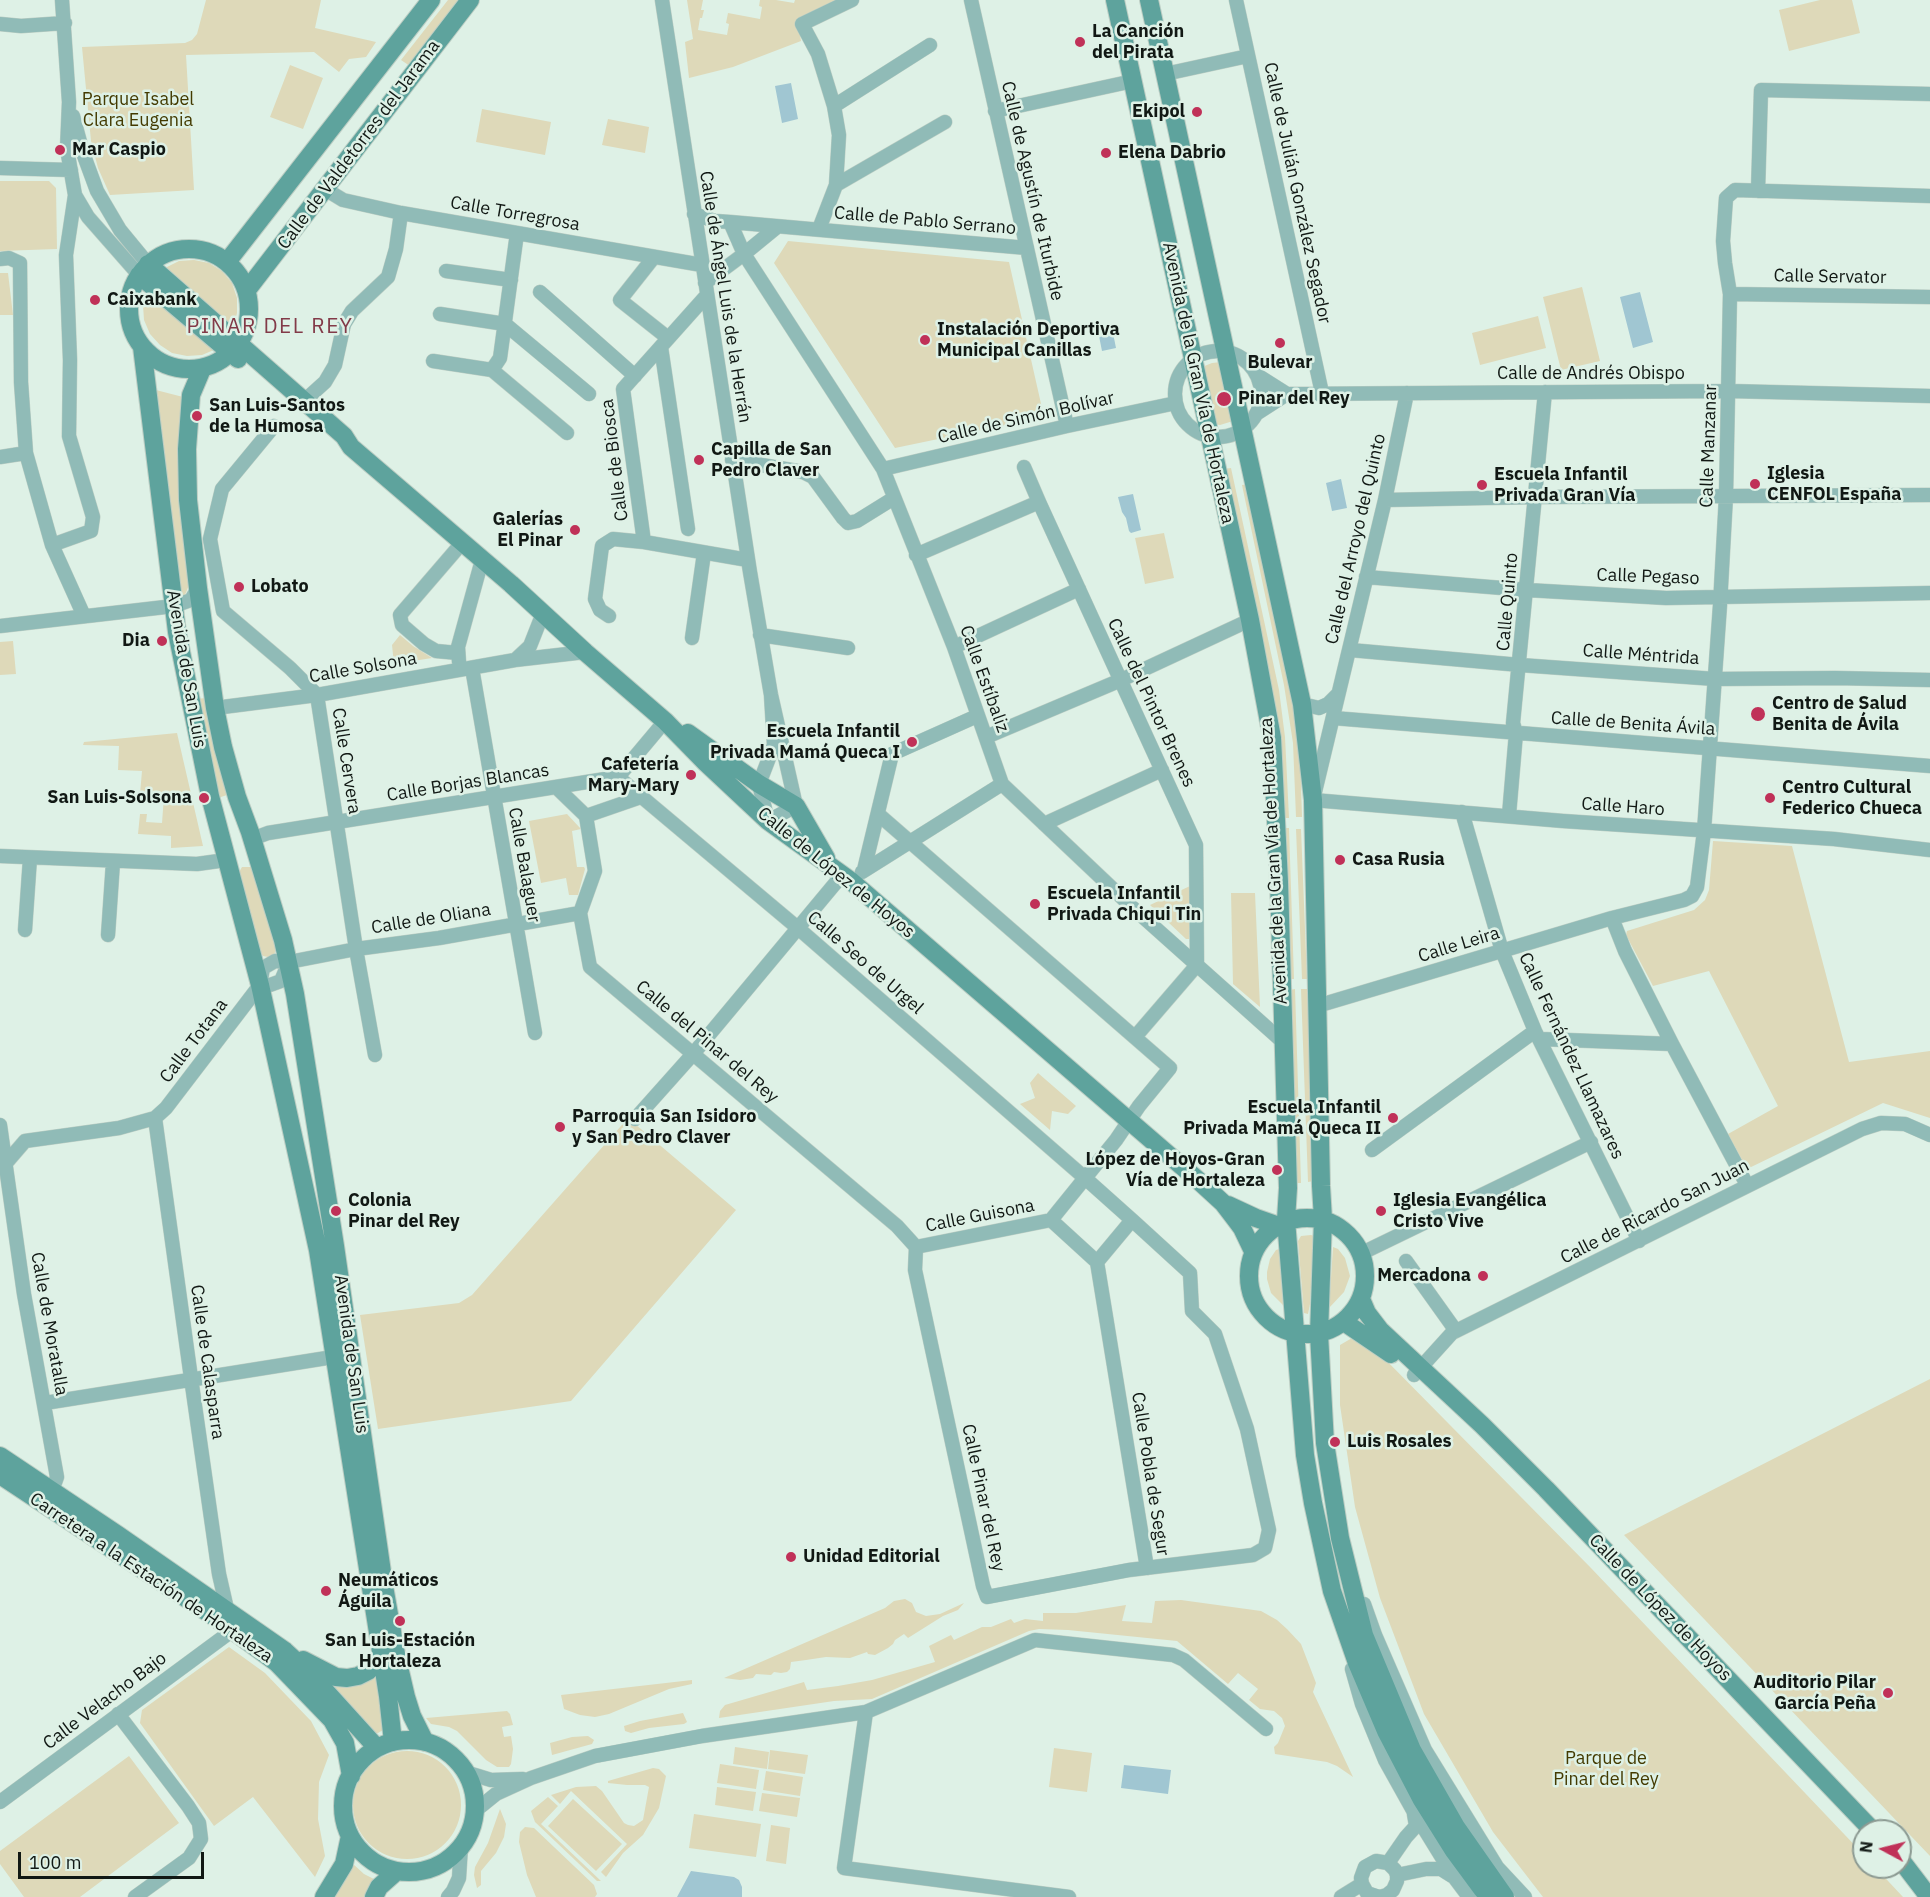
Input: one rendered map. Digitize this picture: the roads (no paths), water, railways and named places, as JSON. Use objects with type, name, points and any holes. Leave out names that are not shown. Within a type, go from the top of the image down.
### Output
[{"type":"street","points":[[52,545],[91,531],[93,518],[69,436],[70,360],[66,255],[75,195],[67,148],[69,102],[63,0]]},
{"type":"street","name":"Calle de Valdetorres del Jarama","points":[[227,262],[431,0]]},
{"type":"street","name":"Calle de Valdetorres del Jarama","points":[[247,290],[470,0]]},
{"type":"street","name":"Calle de Ángel Luis de la Herrán","points":[[662,0],[760,635],[796,806]]},
{"type":"street","name":"Calle de Pablo Serrano","points":[[819,229],[836,185],[839,135],[834,105],[818,54],[802,24],[852,0]]},
{"type":"street","name":"Calle de Agustín de Iturbide","points":[[971,0],[1067,426]]},
{"type":"street","name":"Avenida de la Gran Vía de Hortaleza","points":[[1115,0],[1250,621],[1272,738],[1279,882],[1288,1188],[1281,1223],[1305,1455],[1313,1503],[1345,1647],[1362,1704],[1385,1760],[1414,1812],[1469,1897]]},
{"type":"street","name":"Avenida de la Gran Vía de Hortaleza","points":[[1149,0],[1302,704],[1313,800],[1323,1219],[1319,1334],[1325,1443],[1340,1538],[1364,1635],[1412,1750],[1456,1827],[1505,1897]]},
{"type":"street","name":"Calle de Julián González Segador","points":[[1236,0],[1322,393]]},
{"type":"street","points":[[0,24],[21,26],[65,23]]},
{"type":"street","points":[[834,105],[930,45]]},
{"type":"street","points":[[1165,74],[1248,56]]},
{"type":"street","points":[[995,111],[1132,81]]},
{"type":"street","points":[[1758,191],[1761,90],[1930,94]]},
{"type":"street","points":[[69,102],[83,153],[97,191],[143,270]]},
{"type":"street","name":"Calle de Pablo Serrano","points":[[836,185],[945,122]]},
{"type":"street","points":[[0,168],[71,170]]},
{"type":"street","name":"Calle Torregrosa","points":[[325,189],[343,200],[401,213],[702,265]]},
{"type":"street","name":"Calle Manzanar","points":[[1704,831],[1726,496],[1730,294],[1724,241],[1726,198],[1734,190],[1930,196]]},
{"type":"street","points":[[75,195],[88,217],[143,270],[235,349],[304,401],[344,436],[351,447]]},
{"type":"street","points":[[304,401],[325,382],[335,365],[344,324],[352,311],[388,277],[396,249],[401,213]]},
{"type":"street","name":"Calle de Pablo Serrano","points":[[694,214],[715,221],[1028,248]]},
{"type":"street","name":"Calle Estíbaliz","points":[[730,222],[744,254],[883,469],[954,647],[1002,784],[1133,908],[1283,1042]]},
{"type":"street","points":[[744,254],[777,227]]},
{"type":"street","points":[[492,370],[500,358],[518,233]]},
{"type":"street","points":[[178,249],[196,249],[212,253],[227,262],[239,274],[247,290],[250,309],[247,327],[235,349],[217,363],[202,369],[189,370],[168,366],[151,357],[142,347],[130,325],[129,299],[143,270],[162,255],[178,249]]},
{"type":"street","name":"Calle de Biosca","points":[[644,542],[623,389],[665,342],[706,289],[744,254]]},
{"type":"street","points":[[654,257],[620,300],[665,342],[688,529]]},
{"type":"street","points":[[0,259],[9,258],[20,263],[21,382],[26,453],[52,545],[84,616]]},
{"type":"street","points":[[446,271],[511,279]]},
{"type":"street","name":"Calle de Biosca","points":[[540,292],[635,376]]},
{"type":"street","name":"Calle Servator","points":[[1730,294],[1930,297]]},
{"type":"street","points":[[440,315],[505,324],[589,394]]},
{"type":"street","name":"Avenida de San Luis","points":[[142,347],[174,606],[191,707],[210,796],[260,985],[318,1250],[388,1696],[385,1745]]},
{"type":"street","points":[[235,349],[262,378],[338,442],[351,447]]},
{"type":"street","points":[[1256,414],[1287,394],[1257,375],[1244,361],[1226,352],[1201,354],[1193,359],[1182,369],[1174,390],[1176,403],[1185,422],[1199,432],[1210,435],[1234,433],[1243,429],[1256,414],[1261,398],[1261,386],[1257,375]]},
{"type":"street","points":[[434,361],[492,370],[567,433]]},
{"type":"street","name":"Avenida de San Luis","points":[[202,369],[191,394],[187,449],[188,500],[215,708],[237,797],[289,962],[334,1235],[396,1654],[405,1697],[425,1742]]},
{"type":"street","name":"Calle de Andrés Obispo","points":[[1287,394],[1729,391],[1930,396]]},
{"type":"street","name":"Calle Quinto","points":[[1509,815],[1516,733],[1514,723],[1545,392]]},
{"type":"street","name":"Calle del Arroyo del Quinto","points":[[1313,800],[1350,650],[1407,393]]},
{"type":"street","name":"Calle de Simón Bolívar","points":[[883,469],[1176,403]]},
{"type":"street","name":"Calle Cervera","points":[[274,426],[222,489],[210,539],[223,611],[290,668],[317,695],[375,1056]]},
{"type":"street","name":"Calle de López de Hoyos","points":[[351,447],[664,721],[768,821],[847,872],[1129,1120],[1222,1203],[1242,1228],[1253,1251]]},
{"type":"street","points":[[0,457],[26,453]]},
{"type":"street","points":[[732,459],[803,472],[813,477],[848,523],[857,521],[894,498]]},
{"type":"street","name":"Calle del Pintor Brenes","points":[[1024,467],[1196,845],[1197,965]]},
{"type":"street","points":[[1384,500],[1930,495]]},
{"type":"street","points":[[916,555],[1039,502]]},
{"type":"street","points":[[191,525],[212,530]]},
{"type":"street","name":"Calle de Biosca","points":[[609,616],[600,610],[595,599],[602,546],[613,539],[644,542],[748,560]]},
{"type":"street","points":[[458,653],[436,651],[424,644],[402,625],[400,615],[462,543]]},
{"type":"street","points":[[693,632],[705,553]]},
{"type":"street","points":[[466,669],[458,653],[458,647],[482,560]]},
{"type":"street","name":"Calle Pegaso","points":[[1366,577],[1666,598],[1930,593]]},
{"type":"street","points":[[0,626],[174,606],[191,600],[198,588]]},
{"type":"street","points":[[954,647],[1079,589]]},
{"type":"street","points":[[515,660],[530,646],[543,613]]},
{"type":"street","points":[[986,737],[1250,621]]},
{"type":"street","points":[[760,635],[848,648]]},
{"type":"street","name":"Calle Méntrida","points":[[1350,650],[1715,679],[1930,680]]},
{"type":"street","name":"Calle Solsona","points":[[215,708],[317,695],[515,660],[585,652]]},
{"type":"street","name":"Calle Balaguer","points":[[466,669],[493,796],[535,1033]]},
{"type":"street","points":[[1302,704],[1319,708],[1328,704],[1340,692]]},
{"type":"street","name":"Calle de Ángel Luis de la Herrán","points":[[759,784],[774,745],[771,695]]},
{"type":"street","points":[[635,1119],[847,872],[878,814],[892,754],[977,716]]},
{"type":"street","name":"Calle de Benita Ávila","points":[[1333,718],[1930,766]]},
{"type":"street","points":[[618,777],[664,721],[691,735],[759,784],[796,806],[847,872]]},
{"type":"street","points":[[1044,824],[1162,770]]},
{"type":"street","name":"Calle Borjas Blancas","points":[[252,839],[268,833],[618,777]]},
{"type":"street","name":"Calle Seo de Urgel","points":[[618,777],[799,929],[1132,1220]]},
{"type":"street","points":[[759,784],[768,821],[796,806]]},
{"type":"street","points":[[847,872],[910,842],[1002,784]]},
{"type":"street","points":[[557,788],[586,816],[596,871],[580,913]]},
{"type":"street","points":[[586,816],[641,797]]},
{"type":"street","name":"Calle Haro","points":[[1313,800],[1563,821],[1834,839],[1930,850]]},
{"type":"street","name":"Calle Fernández Llamazares","points":[[1462,812],[1502,951],[1538,1035],[1639,1241]]},
{"type":"street","points":[[878,814],[1170,1068],[1116,1140],[1051,1220],[1097,1262],[1132,1220]]},
{"type":"street","name":"Calle Leira","points":[[1317,1006],[1612,918],[1684,900],[1692,896],[1697,887],[1704,831]]},
{"type":"street","points":[[0,856],[197,864],[226,860]]},
{"type":"street","points":[[25,930],[30,858]]},
{"type":"street","points":[[108,935],[113,862]]},
{"type":"street","name":"Calle de Oliana","points":[[289,962],[580,913]]},
{"type":"street","name":"Calle del Pinar del Rey","points":[[580,913],[590,967],[897,1226],[916,1247]]},
{"type":"street","points":[[1612,918],[1672,1044],[1747,1185]]},
{"type":"street","points":[[275,961],[289,962],[281,981],[270,985],[260,985],[263,968],[275,961]]},
{"type":"street","points":[[1135,1037],[1197,965]]},
{"type":"street","name":"Calle Totana","points":[[155,1118],[260,985]]},
{"type":"street","points":[[1372,1150],[1538,1035],[1672,1044]]},
{"type":"street","points":[[3,1163],[25,1141],[118,1128],[155,1118]]},
{"type":"street","name":"Calle de Calasparra","points":[[155,1118],[219,1574],[227,1609]]},
{"type":"street","name":"Calle de Ricardo San Juan","points":[[1417,1371],[1456,1331],[1862,1129],[1881,1123],[1905,1124],[1930,1135]]},
{"type":"street","name":"Calle de Moratalla","points":[[0,1125],[3,1163],[24,1294],[57,1476],[52,1491]]},
{"type":"street","points":[[1360,1254],[1591,1142]]},
{"type":"street","name":"Calle de López de Hoyos","points":[[1222,1203],[1256,1218],[1281,1223]]},
{"type":"street","points":[[1323,1219],[1334,1222],[1353,1238],[1365,1266],[1361,1299],[1344,1322],[1319,1334],[1294,1335],[1280,1328],[1262,1314],[1250,1292],[1249,1263],[1261,1238],[1281,1223],[1323,1219]]},
{"type":"street","name":"Calle Guisona","points":[[916,1247],[1051,1220]]},
{"type":"street","name":"Calle Pobla de Segur","points":[[1097,1262],[1147,1568],[1253,1555],[1264,1548],[1269,1530],[1247,1429],[1215,1334],[1192,1311],[1190,1273],[1132,1220]]},
{"type":"street","name":"Calle Pinar del Rey","points":[[916,1247],[915,1270],[982,1586],[987,1597],[1147,1568]]},
{"type":"street","points":[[1406,1261],[1456,1331]]},
{"type":"street","name":"Calle de López de Hoyos","points":[[1361,1299],[1367,1313],[1380,1330],[1417,1371]]},
{"type":"street","name":"Calle de López de Hoyos","points":[[1344,1322],[1417,1371],[1482,1425],[1862,1819]]},
{"type":"street","points":[[45,1403],[333,1357]]},
{"type":"street","points":[[0,1445],[0,1455]]},
{"type":"street","name":"Carretera a la Estación de Hortaleza","points":[[0,1455],[285,1651],[385,1745]]},
{"type":"street","name":"Carretera a la Estación de Hortaleza","points":[[0,1475],[232,1630],[277,1663],[332,1720],[345,1743],[351,1776]]},
{"type":"street","name":"Avenida de la Gran Vía de Hortaleza","points":[[1340,1538],[1375,1635],[1425,1749],[1497,1867],[1525,1897]]},
{"type":"street","name":"Avenida de la Gran Vía de Hortaleza","points":[[1332,1592],[1386,1731],[1422,1800],[1448,1842],[1488,1897]]},
{"type":"street","name":"Calle Velacho Bajo","points":[[0,1802],[232,1630]]},
{"type":"street","points":[[475,1811],[496,1794],[531,1778],[595,1756],[702,1736],[866,1712],[1035,1640],[1173,1654],[1184,1660],[1266,1729]]},
{"type":"street","name":"Carretera a la Estación de Hortaleza","points":[[285,1651],[336,1677],[347,1678],[358,1677],[368,1671],[381,1656]]},
{"type":"street","points":[[866,1712],[844,1868],[1069,1897]]},
{"type":"street","points":[[118,1714],[188,1806],[199,1823],[201,1839],[189,1858],[135,1897]]},
{"type":"street","points":[[413,1740],[425,1742],[451,1755],[465,1772],[472,1786],[475,1811],[469,1832],[461,1846],[439,1865],[409,1872],[397,1871],[383,1867],[359,1850],[346,1824],[343,1810],[344,1796],[351,1776],[363,1759],[385,1745],[413,1740]]},
{"type":"street","points":[[465,1772],[491,1780],[531,1778]]},
{"type":"street","points":[[1388,1863],[1416,1826],[1414,1812]]},
{"type":"street","points":[[324,1897],[344,1864],[350,1836]]},
{"type":"street","points":[[448,1897],[459,1878],[461,1846]]},
{"type":"street","points":[[1341,1897],[1387,1895],[1394,1890],[1397,1875],[1388,1863],[1376,1861],[1365,1867],[1361,1878],[1370,1894]]},
{"type":"street","points":[[1397,1875],[1426,1869],[1442,1869],[1454,1876]]},
{"type":"street","points":[[1912,1870],[1930,1883]]},
{"type":"street","points":[[374,1897],[379,1887],[397,1871]]},
{"type":"street","points":[[1912,1873],[1929,1897]]},
{"type":"water","points":[[791,83],[798,119],[782,123],[775,86]]},
{"type":"water","points":[[1640,292],[1653,342],[1633,348],[1620,297]]},
{"type":"water","points":[[1111,323],[1116,348],[1102,351],[1097,326]]},
{"type":"water","points":[[1341,479],[1347,508],[1332,511],[1326,483]]},
{"type":"water","points":[[1133,494],[1141,530],[1131,533],[1118,497]]},
{"type":"water","points":[[1124,1765],[1171,1770],[1168,1794],[1121,1788]]},
{"type":"water","points":[[691,1871],[734,1877],[739,1880],[742,1887],[742,1897],[677,1897]]},
{"type":"place","name":"La Canción del Pirata","points":[[1080,42]]},
{"type":"place","name":"Ekipol","points":[[1197,112]]},
{"type":"place","name":"Mar Caspio","points":[[60,150]]},
{"type":"place","name":"Elena Dabrio","points":[[1106,153]]},
{"type":"place","name":"Caixabank","points":[[95,300]]},
{"type":"place","name":"Instalación Deportiva Municipal Canillas","points":[[925,340]]},
{"type":"place","name":"Bulevar","points":[[1280,343]]},
{"type":"place","name":"Pinar del Rey","points":[[1224,399]]},
{"type":"place","name":"San Luis-Santos de la Humosa","points":[[197,416]]},
{"type":"place","name":"Capilla de San Pedro Claver","points":[[699,460]]},
{"type":"place","name":"Iglesia CENFOL España","points":[[1755,484]]},
{"type":"place","name":"Escuela Infantil Privada Gran Vía","points":[[1482,485]]},
{"type":"place","name":"Galerías El Pinar","points":[[575,530]]},
{"type":"place","name":"Lobato","points":[[239,587]]},
{"type":"place","name":"Dia","points":[[162,641]]},
{"type":"place","name":"Centro de Salud Benita de Ávila","points":[[1758,714]]},
{"type":"place","name":"Escuela Infantil Privada Mamá Queca I","points":[[912,742]]},
{"type":"place","name":"Cafetería Mary-Mary","points":[[691,775]]},
{"type":"place","name":"San Luis-Solsona","points":[[204,798]]},
{"type":"place","name":"Centro Cultural Federico Chueca","points":[[1770,798]]},
{"type":"place","name":"Casa Rusia","points":[[1340,860]]},
{"type":"place","name":"Escuela Infantil Privada Chiqui Tin","points":[[1035,904]]},
{"type":"place","name":"Escuela Infantil Privada Mamá Queca II","points":[[1393,1118]]},
{"type":"place","name":"Parroquia San Isidoro y San Pedro Claver","points":[[560,1127]]},
{"type":"place","name":"López de Hoyos-Gran Vía de Hortaleza","points":[[1277,1170]]},
{"type":"place","name":"Colonia Pinar del Rey","points":[[336,1211]]},
{"type":"place","name":"Iglesia Evangélica Cristo Vive","points":[[1381,1211]]},
{"type":"place","name":"Mercadona","points":[[1483,1276]]},
{"type":"place","name":"Luis Rosales","points":[[1335,1442]]},
{"type":"place","name":"Unidad Editorial","points":[[791,1557]]},
{"type":"place","name":"Neumáticos Águila","points":[[326,1591]]},
{"type":"place","name":"San Luis-Estación Hortaleza","points":[[400,1621]]},
{"type":"place","name":"Auditorio Pilar García Peña","points":[[1888,1693]]},
{"type":"district","name":"PINAR DEL REY","points":[[270,327]]},
{"type":"park label","name":"Parque Isabel Clara Eugenia","points":[[138,110]]},
{"type":"park label","name":"Parque de Pinar del Rey","points":[[1606,1769]]}]
